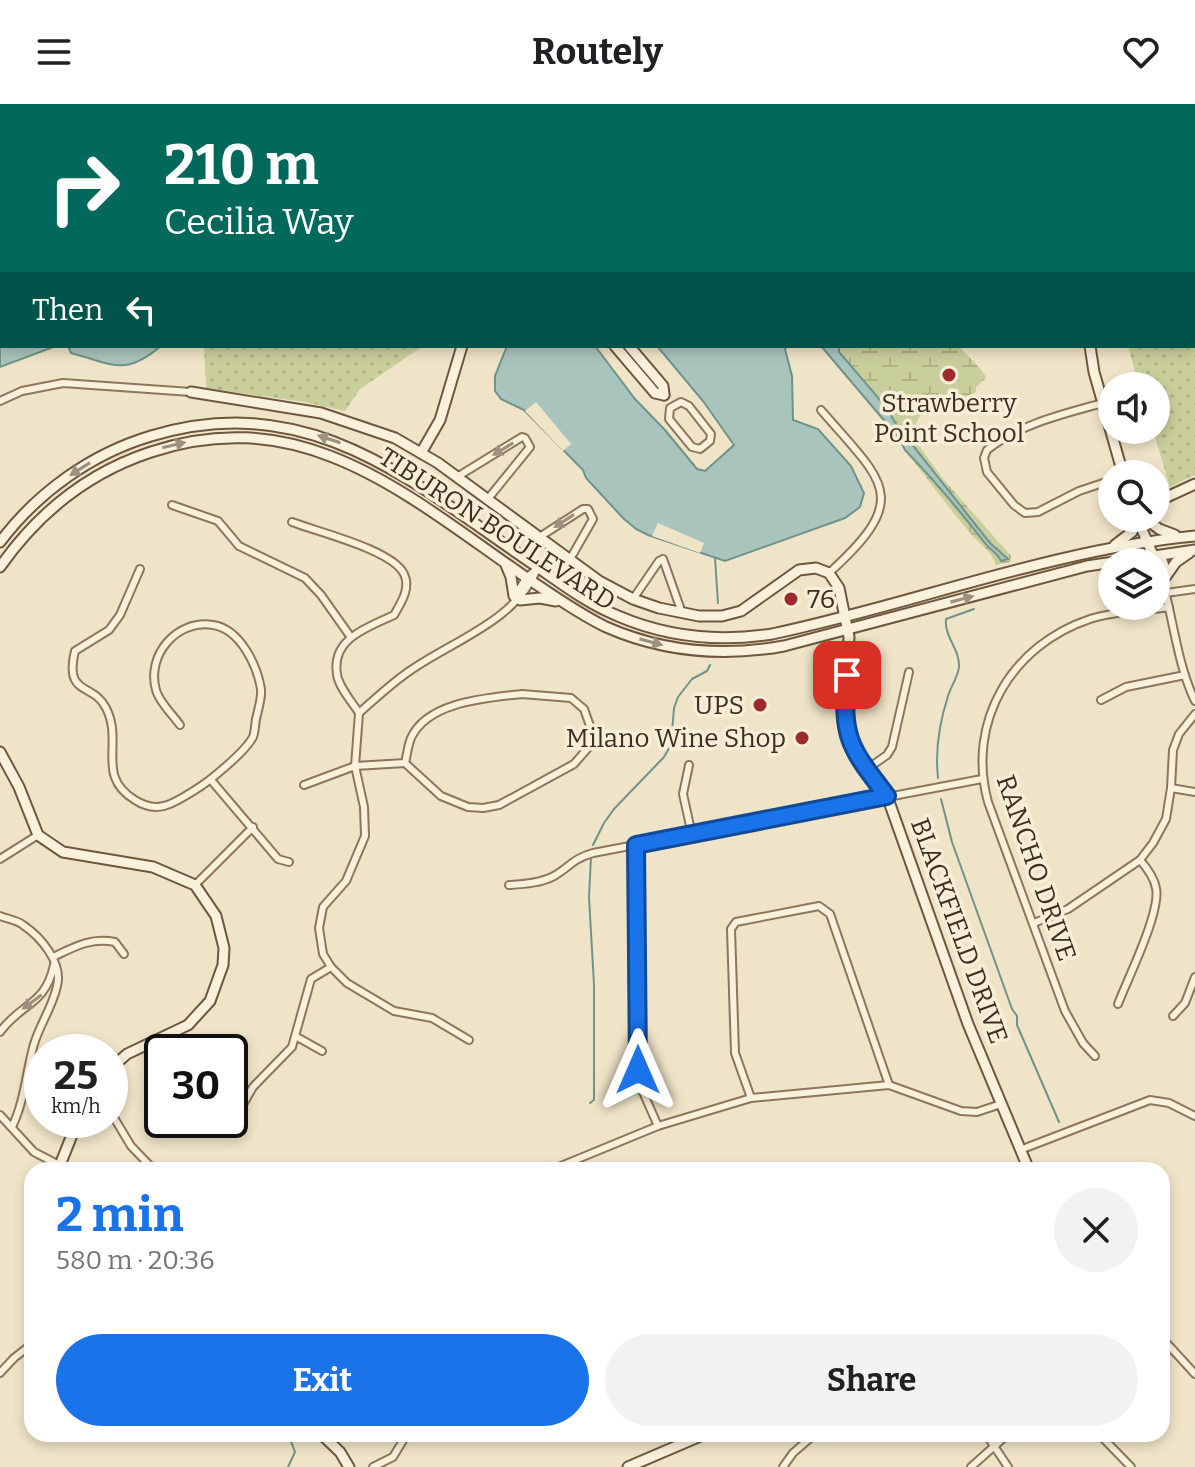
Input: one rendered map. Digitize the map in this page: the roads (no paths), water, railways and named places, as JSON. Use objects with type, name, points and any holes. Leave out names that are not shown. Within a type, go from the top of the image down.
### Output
[{"type":"main road","points":[[421,453],[440,420],[461,348]]},
{"type":"main road","points":[[617,348],[655,393],[664,395],[663,386],[631,348]]},
{"type":"main road","points":[[1090,348],[1098,381]]},
{"type":"main road","points":[[191,392],[321,413],[378,431],[421,453],[457,477],[599,581],[633,599],[682,613],[713,617],[732,614],[799,570],[816,568],[829,573]]},
{"type":"main road","name":"TIBURON BOULEVARD","points":[[0,542],[46,493],[71,474],[111,452],[169,431],[214,424],[245,424],[305,432],[363,452],[403,475],[605,611],[647,627],[677,634],[722,638],[782,632],[1098,550]]},
{"type":"main road","name":"TIBURON BOULEVARD","points":[[0,567],[52,507],[101,473],[172,445],[232,438],[293,444],[350,462],[390,484],[563,603],[618,632],[647,642],[692,650],[738,652],[769,649],[1098,566]]},
{"type":"main road","points":[[1170,496],[1195,484]]},
{"type":"main road","points":[[1106,548],[1132,532]]},
{"type":"main road","points":[[1147,532],[1154,548]]},
{"type":"main road","points":[[1166,532],[1194,536]]},
{"type":"main road","name":"TIBURON BOULEVARD","points":[[1106,548],[1194,536]]},
{"type":"main road","points":[[1170,570],[1176,562],[1195,551]]},
{"type":"main road","name":"TIBURON BOULEVARD","points":[[1170,553],[1195,551]]},
{"type":"main road","points":[[504,562],[511,577],[515,600],[540,598],[563,603]]},
{"type":"main road","name":"BLACKFIELD DRIVE","points":[[829,573],[837,585],[848,629],[844,721],[849,741],[887,796],[968,1024],[1025,1162]]},
{"type":"main road","points":[[0,752],[19,787],[38,835],[63,852],[153,867],[195,885],[216,916],[224,948],[223,965],[210,1001],[188,1025],[128,1054]]},
{"type":"main road","points":[[60,1162],[70,1138]]},
{"type":"main road","points":[[329,1442],[349,1467]]},
{"type":"main road","points":[[628,1467],[686,1442]]},
{"type":"street","points":[[0,401],[22,391],[63,383],[191,392]]},
{"type":"street","points":[[664,395],[672,405]]},
{"type":"street","points":[[681,402],[689,406],[710,431],[710,441],[700,449],[692,447],[669,419],[672,405],[681,402]]},
{"type":"street","points":[[1098,404],[1047,418],[1010,436],[987,450],[984,463],[987,472],[1014,505],[1025,513],[1038,512],[1098,485]]},
{"type":"street","points":[[821,410],[873,471],[881,497],[880,511],[873,528],[829,573]]},
{"type":"street","points":[[457,477],[525,437],[530,447],[487,500]]},
{"type":"street","points":[[172,505],[212,518],[239,546],[305,578],[350,636]]},
{"type":"street","points":[[538,538],[584,508],[588,509],[593,519],[569,561]]},
{"type":"street","points":[[292,522],[389,557],[404,572],[407,585],[394,615],[350,636],[337,655],[336,676],[359,713],[355,766],[364,807],[365,836],[346,881],[323,907],[319,928],[323,954],[347,983],[394,1011],[432,1018],[469,1040]]},
{"type":"street","points":[[633,599],[663,559],[682,613]]},
{"type":"street","points":[[359,713],[411,670],[470,635],[515,600],[538,567]]},
{"type":"street","points":[[140,569],[120,615],[109,630],[75,651],[71,670],[77,683],[106,706],[114,738],[112,767],[120,792],[146,807],[168,807],[211,780],[253,737],[261,691],[249,654],[230,632],[214,625],[191,626],[164,642],[155,669],[156,692],[180,725]]},
{"type":"street","points":[[1170,592],[1195,589]]},
{"type":"street","points":[[1170,611],[1185,675],[1195,701]]},
{"type":"street","name":"RANCHO DRIVE","points":[[1095,1056],[1083,1043],[1065,1011],[988,802],[982,779],[982,757],[988,722],[1018,664],[1043,642],[1063,630],[1098,617]]},
{"type":"street","points":[[867,769],[887,755],[892,747],[909,672]]},
{"type":"street","points":[[1101,700],[1126,687],[1185,675]]},
{"type":"street","points":[[304,785],[355,766],[405,763],[441,796],[468,807],[499,805],[574,764],[588,748],[590,726],[584,709],[571,698],[522,694],[469,700],[429,717],[412,736],[405,763]]},
{"type":"street","points":[[1034,923],[1068,909],[1140,860],[1166,819],[1173,750],[1179,734],[1195,714]]},
{"type":"street","points":[[689,765],[683,794],[692,835]]},
{"type":"street","points":[[509,885],[528,884],[555,875],[580,857],[982,779]]},
{"type":"street","points":[[211,780],[278,859],[289,862]]},
{"type":"street","points":[[1171,788],[1195,792]]},
{"type":"street","points":[[195,885],[253,827]]},
{"type":"street","points":[[0,859],[38,835]]},
{"type":"street","points":[[636,845],[638,1070],[643,1092],[658,1126]]},
{"type":"street","points":[[1118,1004],[1156,907],[1156,888],[1140,860]]},
{"type":"street","points":[[751,1098],[735,1053],[731,929],[736,922],[819,906],[830,914],[889,1085]]},
{"type":"street","points":[[0,916],[21,923],[53,957],[58,974],[57,987],[34,1045],[22,1103],[12,1127]]},
{"type":"street","points":[[53,957],[84,942],[104,940],[115,942],[124,954]]},
{"type":"street","points":[[0,1032],[42,995],[49,984],[54,965]]},
{"type":"street","points":[[248,1096],[284,1057],[297,1037],[311,979],[331,967]]},
{"type":"street","points":[[1173,1016],[1185,1003],[1195,977]]},
{"type":"street","points":[[297,1037],[322,1051]]},
{"type":"street","points":[[570,1162],[658,1126],[751,1098],[889,1085],[961,1111],[977,1112],[1001,1104]]},
{"type":"street","points":[[1020,1150],[1150,1100],[1169,1103],[1195,1116]]},
{"type":"street","points":[[0,1115],[34,1152],[49,1162]]},
{"type":"street","points":[[126,1138],[146,1162]]},
{"type":"street","points":[[1170,1347],[1195,1374]]},
{"type":"street","points":[[0,1373],[24,1350]]},
{"type":"street","points":[[373,1467],[393,1457],[402,1442]]},
{"type":"street","points":[[783,1467],[806,1442]]},
{"type":"street","points":[[991,1442],[1008,1467]]},
{"type":"street","points":[[971,1467],[998,1442]]},
{"type":"street","points":[[1107,1442],[1131,1467]]},
{"type":"water","points":[[0,348],[51,348],[0,367]]},
{"type":"water","points":[[69,348],[158,348],[127,365],[108,364],[71,353]]},
{"type":"water","points":[[506,348],[597,348],[635,399],[697,469],[705,471],[734,445],[703,401],[659,348],[786,348],[792,376],[793,420],[818,429],[851,466],[864,493],[860,507],[845,518],[725,561],[648,535],[623,518],[586,478],[583,470],[524,410],[501,399],[495,391],[495,376]]},
{"type":"water","points":[[823,348],[839,348],[839,352],[886,407],[990,543],[1008,559],[1001,561],[986,545],[905,450],[899,438]]},
{"type":"waterway","points":[[715,558],[718,603]]},
{"type":"waterway","points":[[938,778],[941,726],[959,667],[947,632],[946,619],[974,609]]},
{"type":"waterway","points":[[593,845],[614,809],[664,757],[671,745],[678,697],[692,679],[707,671],[710,665]]},
{"type":"waterway","points":[[941,799],[952,842],[1017,1016],[1017,1025],[1059,1122]]},
{"type":"waterway","points":[[590,1103],[594,1100],[594,985],[589,897],[591,857]]},
{"type":"waterway","points":[[288,1467],[295,1452],[291,1442]]},
{"type":"place","name":"Strawberry Point School","points":[[949,375]]},
{"type":"place","name":"76","points":[[791,599]]},
{"type":"place","name":"UPS","points":[[760,705]]},
{"type":"place","name":"Milano Wine Shop","points":[[802,738]]}]
